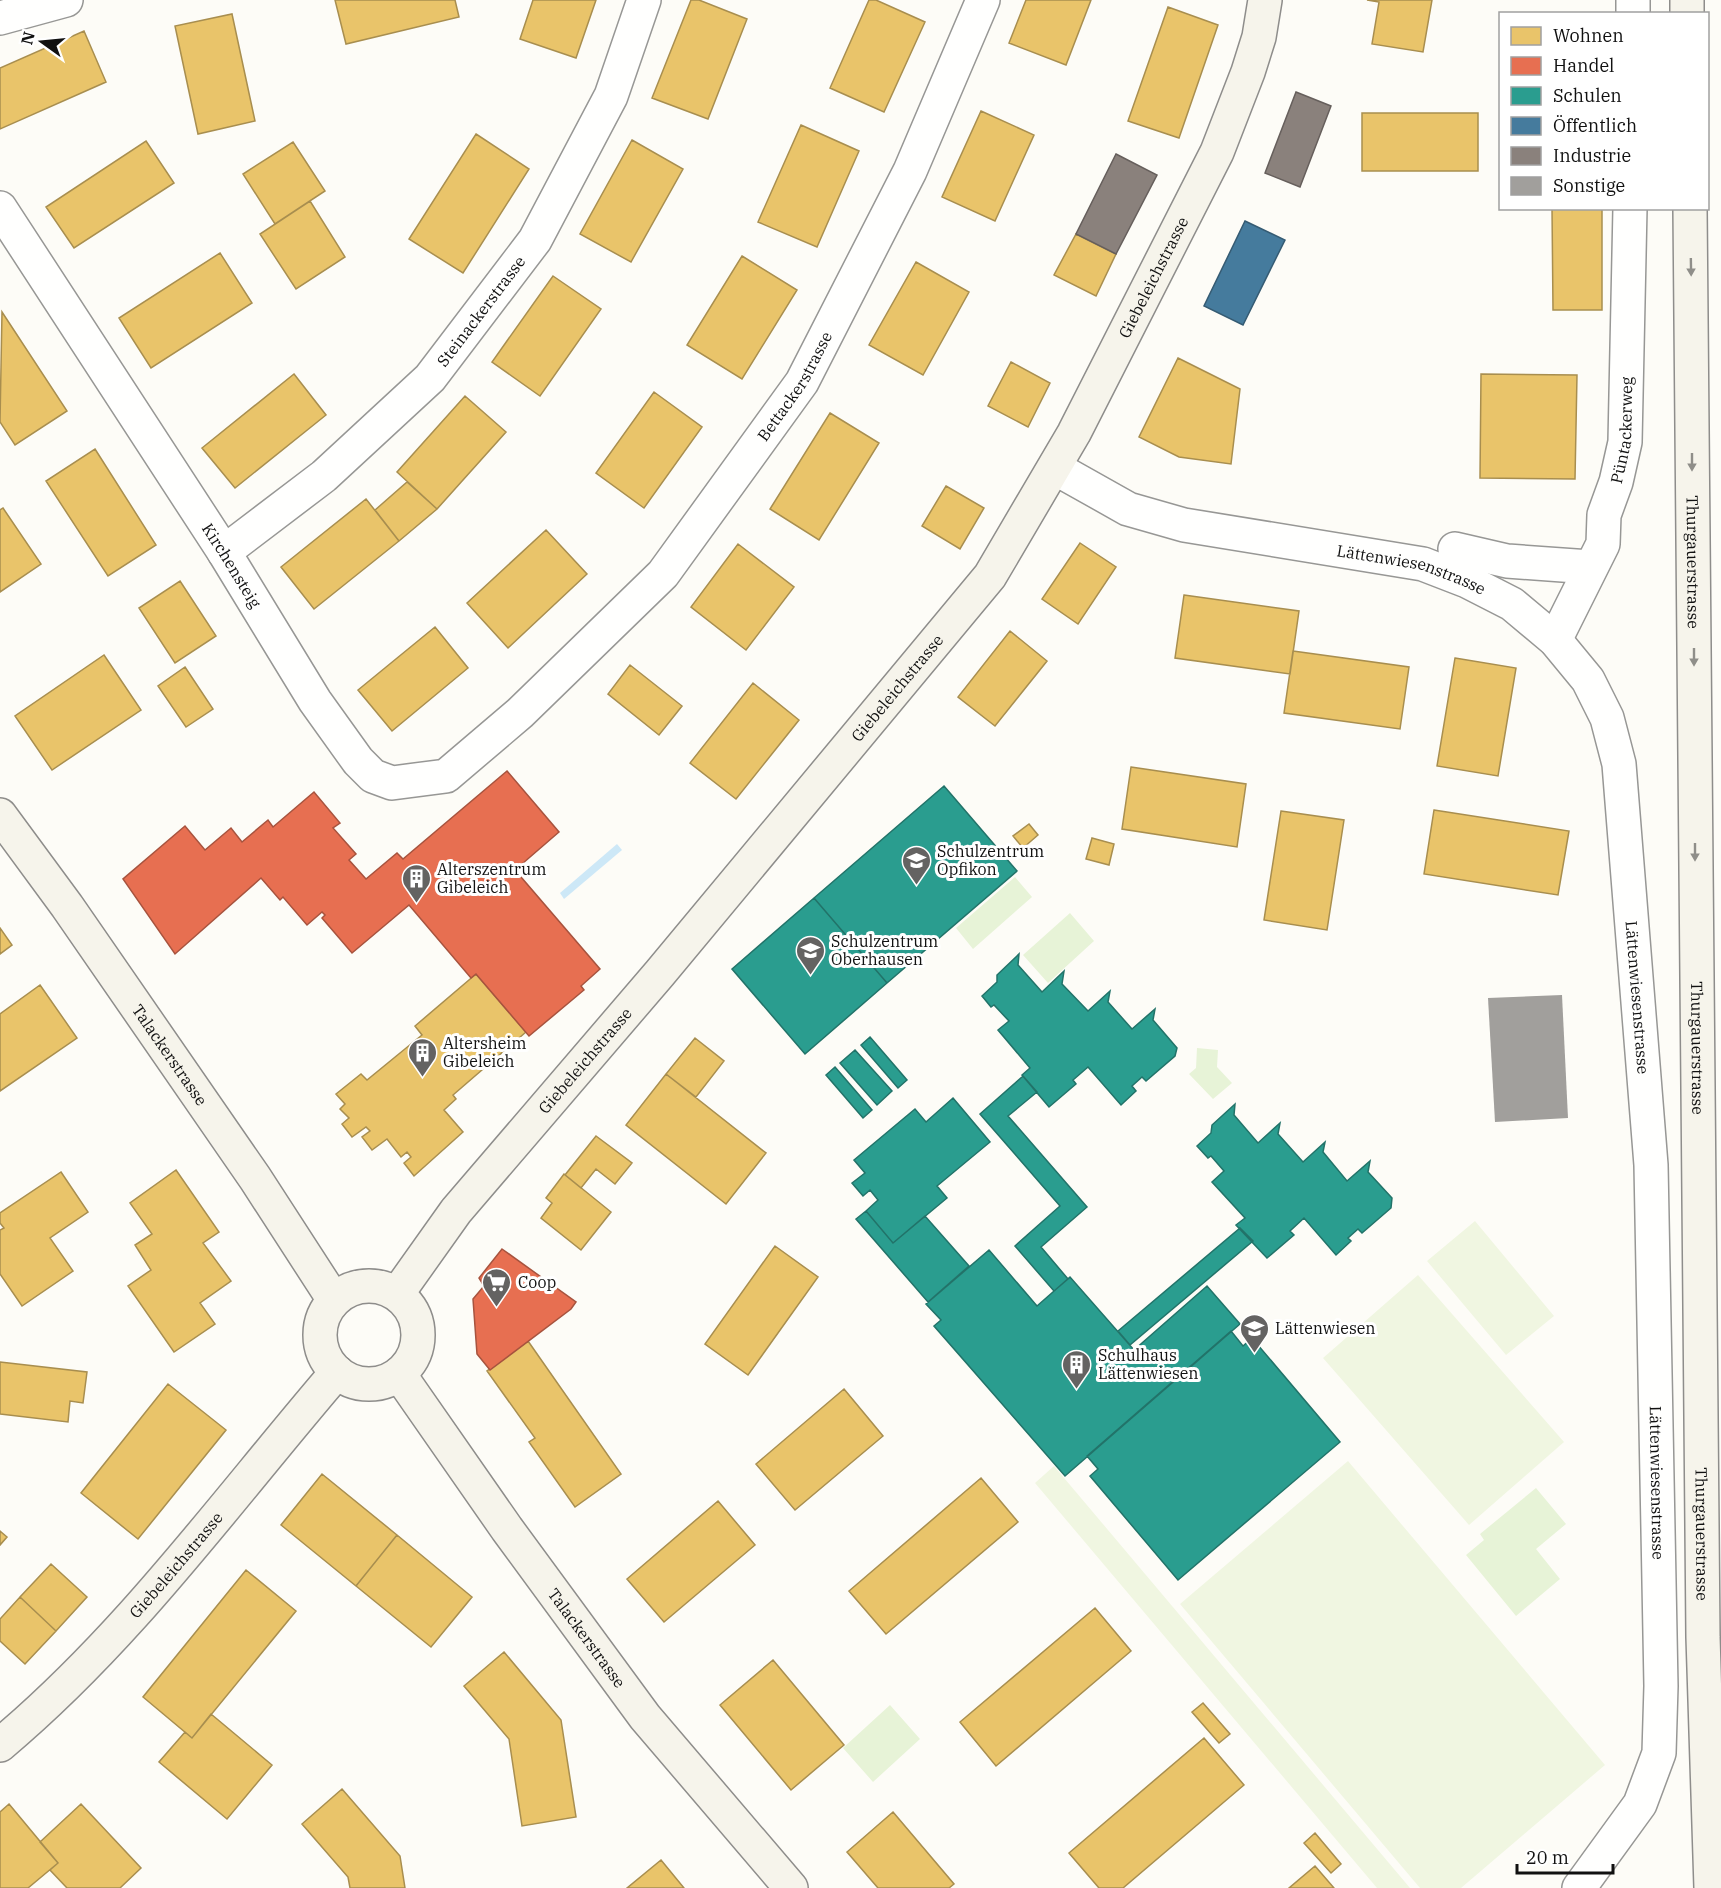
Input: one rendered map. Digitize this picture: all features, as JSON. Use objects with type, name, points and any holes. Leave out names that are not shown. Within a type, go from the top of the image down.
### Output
[{"type":"street","points":[[0,18],[66,0]]},
{"type":"street","name":"Steinackerstrasse","points":[[224,552],[324,476],[430,378],[536,240],[611,96],[644,0]]},
{"type":"street","name":"Bettackerstrasse","points":[[520,713],[663,574],[802,382],[910,171],[983,0]]},
{"type":"street","name":"Giebeleichstrasse","points":[[397,1294],[456,1211],[660,973],[990,576],[1055,468],[1130,328],[1217,152],[1250,63],[1265,0]]},
{"type":"street","name":"Kirchensteig","points":[[0,208],[224,552],[315,701],[358,761],[373,776],[392,783],[446,776],[520,713]]},
{"type":"street","name":"Püntackerweg","points":[[1555,640],[1603,544],[1604,515],[1616,482],[1625,442],[1630,210]]},
{"type":"street","name":"Thurgauerstrasse","points":[[1690,210],[1703,1637],[1711,1888]]},
{"type":"street","name":"Lättenwiesenstrasse","points":[[1055,468],[1128,509],[1184,525],[1423,564],[1467,581],[1512,604],[1555,640],[1587,680],[1607,718],[1619,764],[1650,1153],[1661,1686],[1659,1752],[1640,1804],[1579,1888]]},
{"type":"street","points":[[1455,549],[1507,561],[1590,567]]},
{"type":"street","name":"Talackerstrasse","points":[[0,814],[67,906],[235,1149],[334,1300]]},
{"type":"street","points":[[364,1285],[381,1287],[397,1294],[412,1311],[418,1334],[413,1356],[399,1374],[374,1384],[354,1381],[337,1372],[326,1359],[321,1345],[320,1329],[324,1313],[334,1300],[348,1290],[364,1285]]},
{"type":"street","name":"Giebeleichstrasse","points":[[0,1745],[52,1701],[140,1609],[337,1372]]},
{"type":"street","name":"Talackerstrasse","points":[[399,1374],[507,1529],[645,1718],[791,1888]]},
{"type":"green space","points":[[1015,877],[1032,897],[973,949],[956,928]]},
{"type":"green space","points":[[1070,913],[1094,941],[1048,983],[1023,955]]},
{"type":"green space","points":[[1197,1048],[1218,1050],[1217,1067],[1232,1083],[1213,1099],[1189,1074],[1196,1068]]},
{"type":"green space","points":[[1475,1221],[1554,1316],[1506,1355],[1427,1261]]},
{"type":"green space","points":[[1418,1275],[1564,1442],[1469,1525],[1323,1358]]},
{"type":"green space","points":[[1348,1461],[1605,1765],[1461,1888],[1420,1888],[1180,1604]]},
{"type":"green space","points":[[1054,1466],[1410,1888],[1377,1888],[1035,1483]]},
{"type":"green space","points":[[1536,1488],[1566,1524],[1536,1549],[1560,1579],[1516,1616],[1466,1555],[1484,1540],[1480,1534]]},
{"type":"green space","points":[[890,1705],[920,1739],[873,1782],[843,1748]]},
{"type":"water","points":[[617,844],[622,850],[564,899],[560,893]]},
{"type":"building: Wohnen","points":[[335,0],[455,0],[459,17],[346,44]]},
{"type":"building: Wohnen","points":[[533,0],[596,0],[576,58],[520,39]]},
{"type":"building: Wohnen","points":[[691,0],[699,0],[747,19],[708,119],[652,98]]},
{"type":"building: Wohnen","points":[[869,0],[876,0],[925,22],[884,112],[830,88]]},
{"type":"building: Wohnen","points":[[1026,0],[1091,0],[1066,65],[1009,43]]},
{"type":"building: Wohnen","points":[[1367,0],[1432,0],[1423,52],[1372,44],[1379,2]]},
{"type":"building: Wohnen","points":[[1168,7],[1218,25],[1179,138],[1128,121]]},
{"type":"building: Wohnen","points":[[232,14],[255,121],[198,134],[175,26]]},
{"type":"building: Wohnen","points":[[84,31],[106,82],[0,129],[0,68]]},
{"type":"building: Wohnen","points":[[981,111],[1034,135],[995,221],[942,197]]},
{"type":"building: Wohnen","points":[[1362,113],[1478,113],[1478,171],[1362,171]]},
{"type":"building: Wohnen","points":[[801,125],[859,151],[817,247],[758,222]]},
{"type":"building: Wohnen","points":[[476,134],[529,169],[463,273],[409,239]]},
{"type":"building: Wohnen","points":[[632,140],[683,169],[631,262],[580,234]]},
{"type":"building: Wohnen","points":[[146,141],[174,183],[74,248],[46,207]]},
{"type":"building: Wohnen","points":[[293,142],[325,191],[275,224],[243,174]]},
{"type":"building: Wohnen","points":[[310,201],[345,257],[296,289],[260,234]]},
{"type":"building: Wohnen","points":[[1552,210],[1602,210],[1602,310],[1553,310]]},
{"type":"building: Wohnen","points":[[1076,234],[1116,254],[1096,296],[1054,275]]},
{"type":"building: Wohnen","points":[[220,253],[252,303],[151,368],[119,318]]},
{"type":"building: Wohnen","points":[[742,256],[797,290],[742,379],[687,345]]},
{"type":"building: Wohnen","points":[[916,262],[969,292],[923,375],[869,345]]},
{"type":"building: Wohnen","points":[[553,276],[601,309],[540,396],[492,362]]},
{"type":"building: Wohnen","points":[[2,312],[67,411],[15,445],[0,422]]},
{"type":"building: Wohnen","points":[[1178,358],[1240,389],[1231,464],[1179,457],[1139,437]]},
{"type":"building: Wohnen","points":[[1011,362],[1050,383],[1028,427],[988,406]]},
{"type":"building: Wohnen","points":[[294,374],[326,415],[235,488],[202,448]]},
{"type":"building: Wohnen","points":[[1481,374],[1577,375],[1575,479],[1480,478]]},
{"type":"building: Wohnen","points":[[654,392],[702,427],[644,508],[596,473]]},
{"type":"building: Wohnen","points":[[465,396],[506,432],[437,509],[397,472]]},
{"type":"building: Wohnen","points":[[830,413],[879,443],[819,540],[770,509]]},
{"type":"building: Wohnen","points":[[95,449],[156,545],[108,576],[46,481]]},
{"type":"building: Wohnen","points":[[407,482],[437,509],[399,541],[375,510]]},
{"type":"building: Wohnen","points":[[946,486],[984,508],[960,549],[922,526]]},
{"type":"building: Wohnen","points":[[366,499],[399,541],[314,609],[281,567]]},
{"type":"building: Wohnen","points":[[3,508],[41,564],[0,592],[0,510]]},
{"type":"building: Wohnen","points":[[546,530],[587,574],[508,648],[467,603]]},
{"type":"building: Wohnen","points":[[1080,543],[1116,567],[1078,624],[1042,599]]},
{"type":"building: Wohnen","points":[[738,544],[794,587],[746,650],[691,607]]},
{"type":"building: Wohnen","points":[[180,581],[216,636],[175,663],[139,608]]},
{"type":"building: Wohnen","points":[[1184,595],[1299,611],[1290,674],[1175,658]]},
{"type":"building: Wohnen","points":[[435,627],[468,668],[392,731],[358,690]]},
{"type":"building: Wohnen","points":[[1010,631],[1047,661],[995,726],[958,697]]},
{"type":"building: Wohnen","points":[[1293,651],[1409,667],[1400,729],[1284,713]]},
{"type":"building: Wohnen","points":[[104,655],[141,710],[52,770],[15,716]]},
{"type":"building: Wohnen","points":[[1455,658],[1516,668],[1498,776],[1437,766]]},
{"type":"building: Wohnen","points":[[630,665],[682,706],[659,735],[608,694]]},
{"type":"building: Wohnen","points":[[185,667],[213,709],[186,727],[158,686]]},
{"type":"building: Wohnen","points":[[753,683],[799,720],[736,799],[690,763]]},
{"type":"building: Wohnen","points":[[1131,767],[1246,784],[1237,847],[1122,829]]},
{"type":"building: Wohnen","points":[[1434,810],[1569,831],[1558,895],[1424,874]]},
{"type":"building: Wohnen","points":[[1281,811],[1344,820],[1327,930],[1264,920]]},
{"type":"building: Wohnen","points":[[1029,824],[1038,835],[1023,848],[1013,836]]},
{"type":"building: Wohnen","points":[[1092,838],[1114,844],[1109,865],[1086,859]]},
{"type":"building: Wohnen","points":[[0,928],[12,945],[0,954]]},
{"type":"building: Wohnen","name":"Altersheim Gibeleich","points":[[476,974],[526,1032],[453,1095],[456,1099],[444,1110],[463,1132],[414,1176],[404,1163],[411,1157],[407,1152],[401,1157],[387,1139],[372,1150],[362,1137],[370,1131],[366,1127],[352,1137],[342,1124],[349,1118],[340,1109],[345,1104],[336,1094],[361,1074],[367,1080],[422,1035],[415,1026]]},
{"type":"building: Wohnen","points":[[40,985],[77,1038],[0,1091],[0,1014]]},
{"type":"building: Wohnen","points":[[695,1038],[724,1061],[696,1097],[666,1074]]},
{"type":"building: Wohnen","points":[[666,1074],[766,1153],[726,1204],[626,1125]]},
{"type":"building: Wohnen","points":[[596,1136],[632,1163],[615,1184],[596,1169],[581,1188],[565,1175]]},
{"type":"building: Wohnen","points":[[176,1170],[219,1232],[203,1243],[231,1281],[200,1303],[215,1324],[174,1352],[128,1286],[151,1270],[135,1245],[152,1234],[130,1203]]},
{"type":"building: Wohnen","points":[[61,1172],[88,1212],[50,1238],[73,1271],[22,1306],[0,1274],[0,1230],[4,1228],[0,1223],[0,1213]]},
{"type":"building: Wohnen","points":[[564,1174],[611,1212],[581,1250],[541,1218],[552,1203],[546,1198]]},
{"type":"building: Wohnen","points":[[775,1246],[818,1277],[748,1375],[705,1344]]},
{"type":"building: Wohnen","points":[[528,1341],[621,1474],[575,1507],[529,1442],[535,1438],[487,1371]]},
{"type":"building: Wohnen","points":[[0,1362],[87,1372],[83,1403],[70,1401],[68,1422],[0,1414]]},
{"type":"building: Wohnen","points":[[168,1384],[226,1430],[138,1539],[81,1493]]},
{"type":"building: Wohnen","points":[[844,1389],[883,1436],[795,1510],[756,1464]]},
{"type":"building: Wohnen","points":[[322,1474],[397,1535],[356,1586],[281,1525]]},
{"type":"building: Wohnen","points":[[981,1478],[1018,1522],[886,1634],[849,1591]]},
{"type":"building: Wohnen","points":[[718,1501],[755,1545],[664,1622],[627,1579]]},
{"type":"building: Wohnen","points":[[0,1531],[7,1537],[0,1545]]},
{"type":"building: Wohnen","points":[[397,1535],[472,1597],[431,1647],[356,1586]]},
{"type":"building: Wohnen","points":[[51,1564],[87,1597],[56,1631],[20,1597]]},
{"type":"building: Wohnen","points":[[246,1570],[296,1611],[192,1738],[143,1697]]},
{"type":"building: Wohnen","points":[[20,1597],[56,1631],[25,1664],[0,1641],[0,1619]]},
{"type":"building: Wohnen","points":[[1095,1608],[1131,1651],[996,1766],[960,1722]]},
{"type":"building: Wohnen","points":[[504,1652],[561,1720],[576,1817],[522,1826],[509,1739],[464,1686]]},
{"type":"building: Wohnen","points":[[773,1660],[844,1745],[791,1790],[720,1705]]},
{"type":"building: Wohnen","points":[[1203,1703],[1230,1734],[1219,1743],[1192,1712]]},
{"type":"building: Wohnen","points":[[211,1714],[272,1765],[227,1819],[159,1762],[185,1732],[192,1738]]},
{"type":"building: Wohnen","points":[[1204,1738],[1244,1785],[1123,1888],[1099,1888],[1069,1853]]},
{"type":"building: Wohnen","points":[[342,1789],[400,1856],[405,1888],[350,1888],[348,1877],[302,1824]]},
{"type":"building: Wohnen","points":[[9,1804],[58,1863],[28,1888],[0,1888],[0,1812]]},
{"type":"building: Wohnen","points":[[81,1804],[141,1868],[120,1888],[67,1888],[50,1870],[58,1863],[40,1842]]},
{"type":"building: Wohnen","points":[[893,1812],[954,1884],[949,1888],[878,1888],[847,1852]]},
{"type":"building: Wohnen","points":[[1315,1833],[1341,1864],[1331,1873],[1304,1843]]},
{"type":"building: Wohnen","points":[[661,1860],[684,1888],[627,1888]]},
{"type":"building: Wohnen","points":[[1315,1866],[1334,1888],[1289,1888]]},
{"type":"building: Handel","name":"Alterszentrum Gibeleich","points":[[507,771],[559,832],[515,870],[600,969],[581,986],[584,990],[529,1036],[476,974],[471,978],[409,905],[352,953],[322,918],[325,915],[322,912],[307,925],[283,897],[280,900],[261,878],[175,954],[123,879],[185,826],[205,850],[231,828],[242,842],[268,820],[273,827],[314,792],[340,823],[333,828],[356,854],[349,860],[366,879],[397,853],[403,859]]},
{"type":"building: Handel","points":[[502,1249],[576,1302],[571,1309],[490,1370],[477,1354],[473,1299],[484,1286],[479,1278]]},
{"type":"building: Schulen","name":"Schulzentrum Opfikon","points":[[944,786],[1017,871],[887,983],[814,898]]},
{"type":"building: Schulen","name":"Schulzentrum Oberhausen","points":[[814,898],[887,983],[805,1054],[732,969]]},
{"type":"building: Schulen","points":[[1019,954],[1018,965],[1042,992],[1064,971],[1062,984],[1088,1011],[1110,991],[1108,1002],[1132,1029],[1155,1009],[1153,1020],[1177,1048],[1175,1056],[1146,1081],[1142,1077],[1132,1086],[1136,1091],[1121,1105],[1088,1067],[1073,1080],[1076,1084],[1049,1107],[1022,1075],[1030,1068],[998,1030],[1009,1021],[994,1005],[991,1007],[982,996],[997,982],[997,975]]},
{"type":"building: Schulen","points":[[870,1037],[907,1080],[898,1088],[861,1045]]},
{"type":"building: Schulen","points":[[855,1050],[892,1091],[877,1105],[840,1063]]},
{"type":"building: Schulen","points":[[835,1067],[872,1110],[863,1118],[826,1075]]},
{"type":"building: Schulen","points":[[1023,1076],[1037,1092],[1008,1116],[1087,1207],[1041,1247],[1068,1279],[1054,1291],[1015,1246],[1060,1206],[980,1114]]},
{"type":"building: Schulen","points":[[953,1098],[990,1142],[937,1186],[947,1198],[893,1243],[866,1211],[878,1200],[870,1190],[863,1196],[852,1183],[865,1173],[854,1160],[915,1109],[926,1122]]},
{"type":"building: Schulen","points":[[1235,1104],[1234,1115],[1258,1143],[1280,1123],[1278,1134],[1303,1162],[1325,1142],[1323,1152],[1347,1181],[1370,1161],[1368,1172],[1392,1198],[1391,1208],[1362,1233],[1358,1229],[1348,1238],[1351,1241],[1336,1255],[1304,1218],[1290,1231],[1294,1235],[1267,1258],[1236,1225],[1245,1218],[1212,1182],[1224,1171],[1211,1156],[1208,1158],[1197,1146],[1211,1133],[1212,1125]]},
{"type":"building: Schulen","points":[[866,1211],[893,1243],[925,1216],[969,1266],[928,1302],[856,1219]]},
{"type":"building: Schulen","points":[[1240,1228],[1253,1241],[1130,1345],[1118,1331]]},
{"type":"building: Schulen","name":"Schulhaus Lättenwiesen","points":[[989,1250],[1037,1306],[1070,1277],[1134,1350],[1207,1286],[1240,1324],[1065,1476],[934,1326],[941,1320],[926,1304]]},
{"type":"building: Schulen","points":[[1231,1331],[1243,1346],[1252,1338],[1340,1442],[1178,1580],[1090,1476],[1098,1469],[1087,1456]]},
{"type":"building: Öffentlich","points":[[1245,221],[1285,240],[1243,325],[1204,306]]},
{"type":"building: Industrie","points":[[1296,92],[1331,106],[1300,187],[1265,173]]},
{"type":"building: Industrie","points":[[1116,154],[1157,175],[1116,254],[1076,234]]},
{"type":"building: Sonstige","points":[[1562,995],[1568,1118],[1495,1122],[1488,998]]},
{"type":"place","name":"Schulzentrum Opfikon","points":[[916,886]]},
{"type":"place","name":"Alterszentrum Gibeleich","points":[[416,904]]},
{"type":"place","name":"Schulzentrum Oberhausen","points":[[810,976]]},
{"type":"place","name":"Altersheim Gibeleich","points":[[422,1078]]},
{"type":"place","name":"Coop","points":[[497,1308]]},
{"type":"place","name":"Lättenwiesen","points":[[1254,1354]]},
{"type":"place","name":"Schulhaus Lättenwiesen","points":[[1077,1390]]}]
